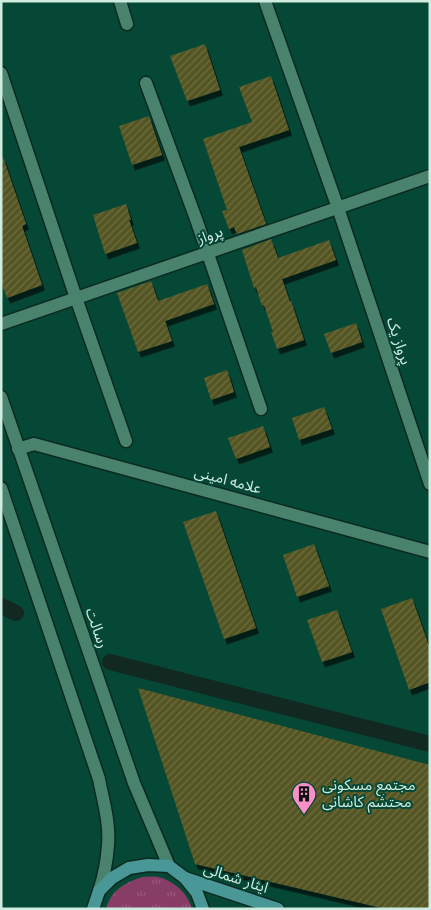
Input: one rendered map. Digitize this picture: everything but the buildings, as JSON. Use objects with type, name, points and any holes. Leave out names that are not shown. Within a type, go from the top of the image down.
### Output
[{"type":"main road","points":[[93,909],[99,891],[112,878],[129,868],[148,865],[169,866],[185,878],[197,893],[203,909]]},
{"type":"main road","name":"ایثار شمالی","points":[[185,878],[278,909]]},
{"type":"street","points":[[120,1],[127,24]]},
{"type":"street","name":"پرواز یک","points":[[265,2],[426,462],[430,484]]},
{"type":"street","points":[[1,74],[126,441]]},
{"type":"street","points":[[146,83],[261,409]]},
{"type":"street","name":"پرواز","points":[[1,324],[430,176]]},
{"type":"street","name":"رسالت","points":[[1,397],[134,783],[169,866]]},
{"type":"street","name":"علامه امینی","points":[[18,449],[34,444],[430,552]]},
{"type":"street","points":[[1,488],[98,779],[106,813],[109,843],[106,868],[99,891]]},
{"type":"green space","points":[[142,877],[158,877],[170,881],[184,893],[192,909],[106,909],[108,902],[115,892]]},
{"type":"waterway","points":[[1,606],[16,613]]},
{"type":"waterway","points":[[110,662],[430,744]]},
{"type":"place","name":"مجتمع مسکونی محتشم کاشانی","points":[[304,815]]}]
